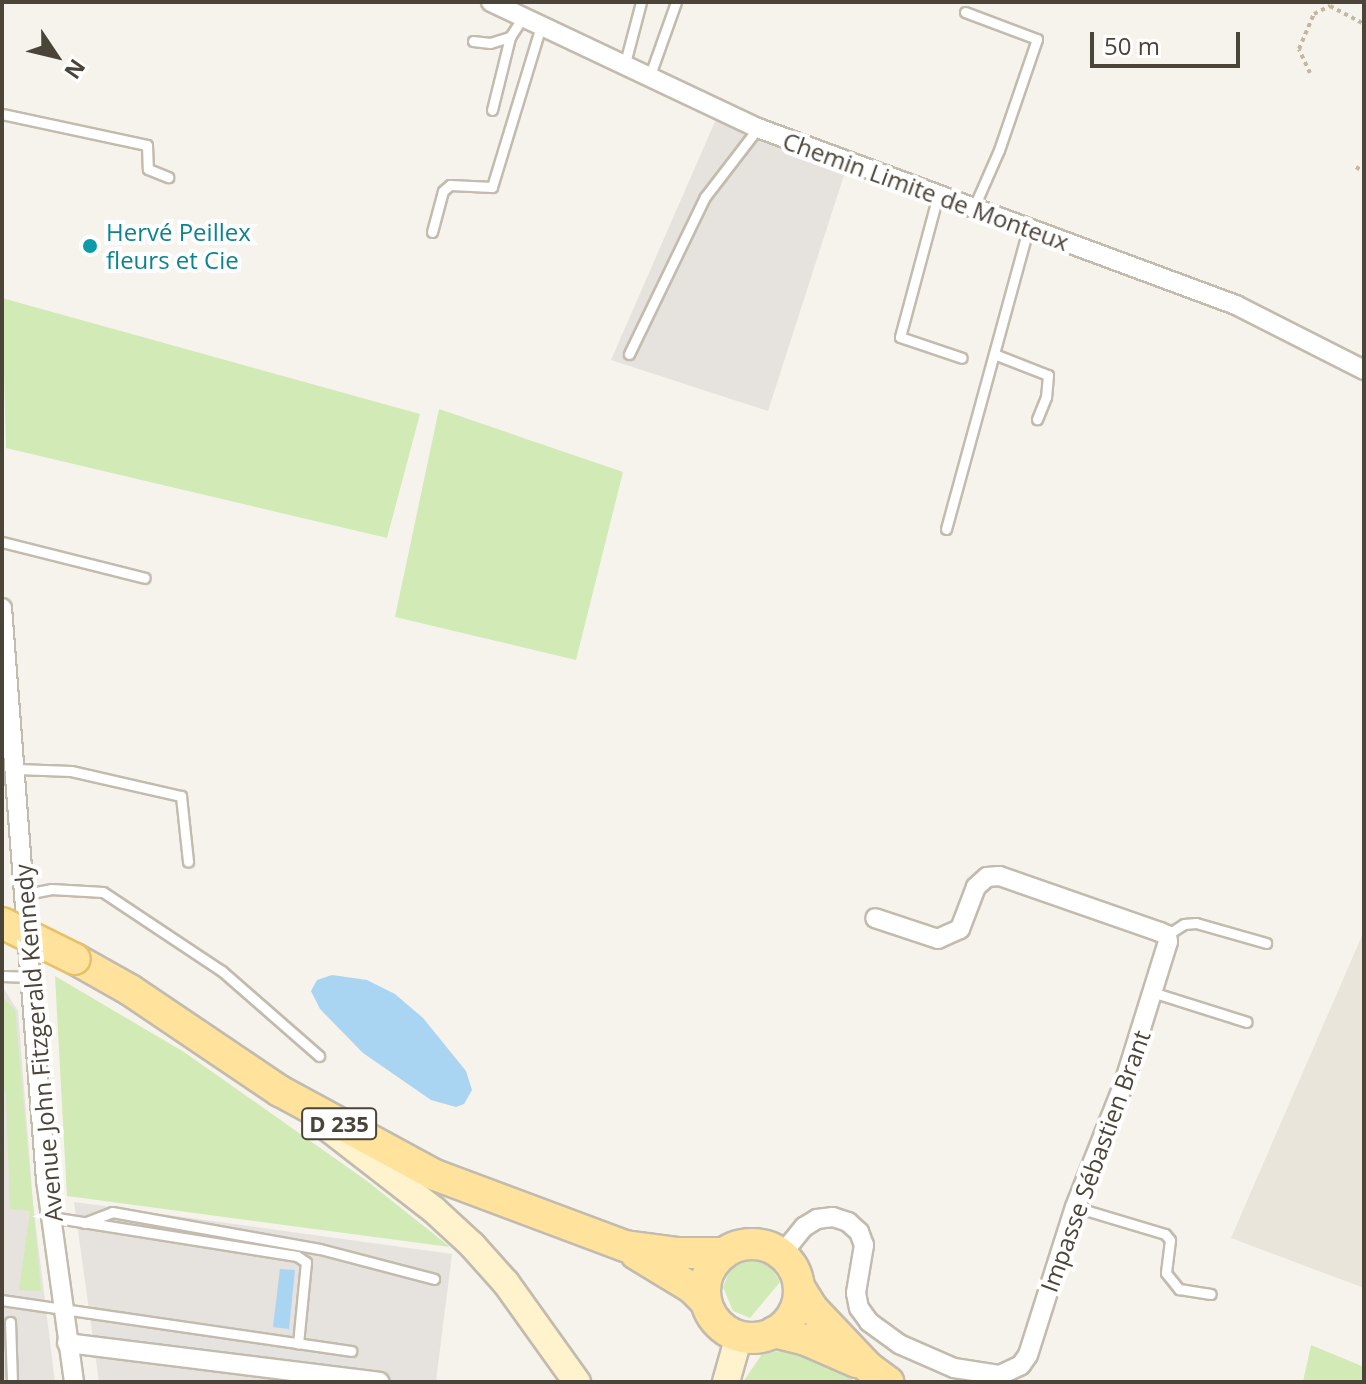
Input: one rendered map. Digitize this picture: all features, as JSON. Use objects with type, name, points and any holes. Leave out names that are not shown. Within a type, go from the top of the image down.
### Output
[{"type":"main road","name":"D 235","points":[[2,923],[75,959],[143,999],[280,1091],[435,1175],[625,1246],[692,1288],[706,1302]]},
{"type":"main road","points":[[280,1091],[434,1210],[472,1245],[506,1283],[577,1382]]},
{"type":"main road","points":[[799,1287],[792,1316],[774,1332],[754,1338],[739,1336],[714,1319],[706,1302],[707,1277],[724,1253],[750,1244],[765,1245],[782,1254],[796,1273],[799,1287],[813,1309],[878,1375]]},
{"type":"main road","name":"D 235","points":[[625,1246],[677,1253],[724,1253]]},
{"type":"main road","points":[[774,1332],[806,1340],[878,1375]]},
{"type":"main road","points":[[726,1382],[739,1336]]},
{"type":"street","name":"Chemin Limite de Monteux","points":[[491,2],[758,128],[1236,305],[1364,370]]},
{"type":"street","name":"Avenue John Fitzgerald Kennedy","points":[[2,608],[51,1217],[74,1382]]},
{"type":"street","points":[[875,918],[938,939],[960,929],[976,887],[987,877],[999,876],[1167,935]]},
{"type":"street","name":"Impasse Sébastien Brant","points":[[782,1254],[804,1227],[817,1219],[833,1217],[848,1222],[859,1232],[864,1245],[856,1293],[859,1308],[869,1322],[899,1344],[936,1362],[1000,1375],[1011,1373],[1028,1355],[1075,1207],[1124,1083],[1155,993],[1167,935]]},
{"type":"street","points":[[67,1343],[380,1382]]},
{"type":"lane","points":[[625,63],[641,2]]},
{"type":"lane","points":[[650,75],[676,2]]},
{"type":"lane","points":[[965,12],[1037,39],[999,150],[974,207]]},
{"type":"lane","points":[[473,41],[490,43],[510,37],[532,22]]},
{"type":"lane","points":[[432,232],[443,191],[450,185],[492,187],[532,22]]},
{"type":"lane","points":[[492,110],[510,37]]},
{"type":"lane","points":[[2,114],[147,145],[148,169],[168,177]]},
{"type":"lane","points":[[629,354],[705,197],[758,128]]},
{"type":"lane","points":[[938,195],[900,337],[962,358]]},
{"type":"lane","points":[[946,529],[1028,229]]},
{"type":"lane","points":[[994,354],[1048,375],[1046,397],[1037,419]]},
{"type":"lane","points":[[2,542],[145,578]]},
{"type":"lane","points":[[17,769],[71,771],[181,796],[188,862]]},
{"type":"lane","points":[[26,894],[51,889],[103,892],[159,926],[222,971],[319,1056]]},
{"type":"lane","points":[[1167,935],[1184,924],[1196,923],[1266,943]]},
{"type":"lane","points":[[2,976],[32,977]]},
{"type":"lane","points":[[1155,993],[1247,1022]]},
{"type":"lane","points":[[1075,1207],[1165,1234],[1170,1240],[1166,1273],[1179,1289],[1211,1294]]},
{"type":"lane","points":[[84,1223],[112,1212],[320,1249],[434,1279]]},
{"type":"lane","points":[[51,1217],[297,1256],[306,1262],[298,1344]]},
{"type":"lane","points":[[2,1300],[351,1351]]},
{"type":"lane","points":[[10,1322],[12,1382]]},
{"type":"path","points":[[1310,73],[1299,49],[1314,14],[1330,6],[1364,24]]},
{"type":"path","points":[[1356,167],[1364,172]]},
{"type":"shaded area","points":[[717,117],[845,172],[768,411],[611,360]]},
{"type":"shaded area","points":[[1364,931],[1364,1288],[1231,1238]]},
{"type":"shaded area","points":[[2,986],[18,1011],[33,1203],[55,1382],[2,1382]]},
{"type":"shaded area","points":[[74,1202],[452,1254],[436,1381],[439,1382],[99,1382]]},
{"type":"shaded area","points":[[106,1329],[359,1359],[367,1368],[370,1382],[299,1382],[107,1360]]},
{"type":"green space","points":[[2,298],[420,414],[387,538],[6,448]]},
{"type":"green space","points":[[439,409],[623,472],[576,660],[395,617]]},
{"type":"green space","points":[[55,976],[184,1052],[367,1181],[450,1247],[67,1196]]},
{"type":"green space","points":[[2,996],[15,1010],[41,1291],[19,1290],[30,1211],[10,1209],[6,1094],[2,1083]]},
{"type":"green space","points":[[755,1260],[771,1267],[780,1282],[750,1318],[733,1311],[723,1287],[730,1270],[746,1261]]},
{"type":"green space","points":[[1311,1345],[1364,1367],[1364,1382],[1303,1382]]},
{"type":"green space","points":[[792,1349],[816,1356],[856,1382],[743,1382],[762,1354]]},
{"type":"water","points":[[332,975],[367,980],[395,994],[423,1018],[466,1071],[472,1090],[464,1104],[456,1107],[431,1100],[363,1053],[320,1009],[311,991],[317,980]]},
{"type":"water","points":[[280,1269],[295,1270],[289,1329],[273,1327]]},
{"type":"place","name":"Hervé Peillex fleurs et Cie","points":[[90,246]]}]
